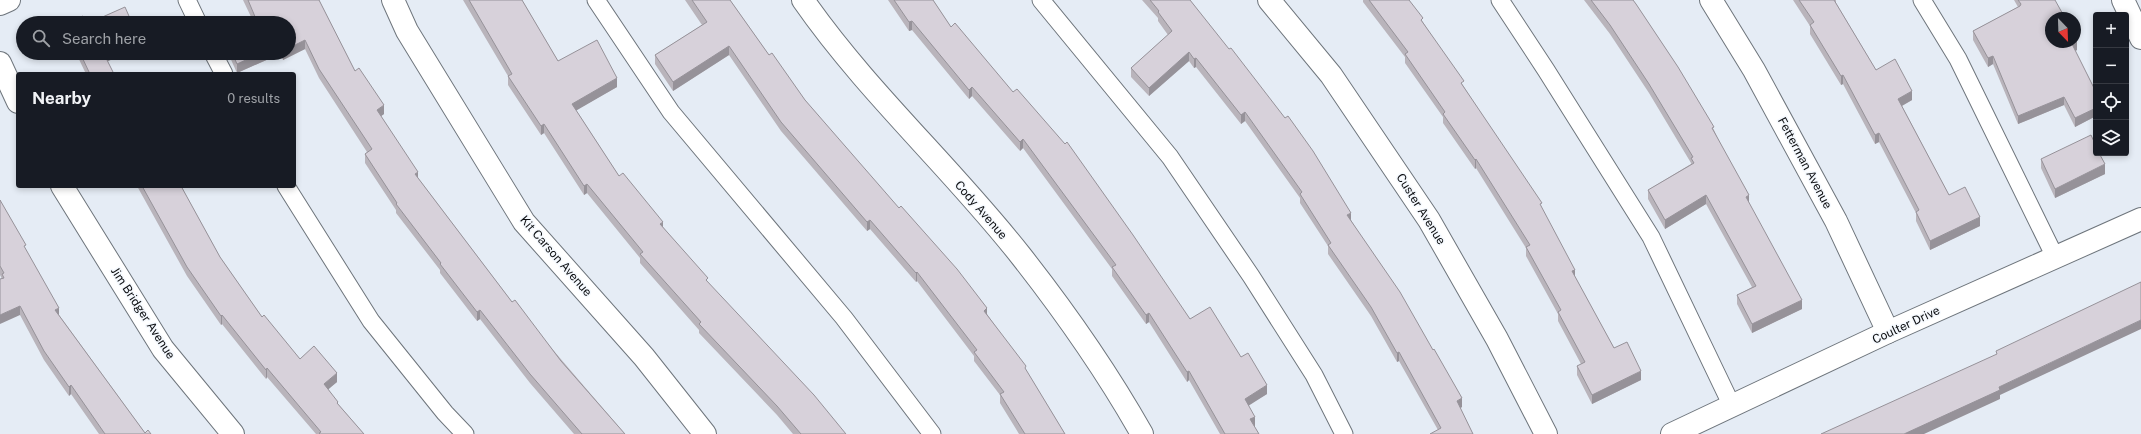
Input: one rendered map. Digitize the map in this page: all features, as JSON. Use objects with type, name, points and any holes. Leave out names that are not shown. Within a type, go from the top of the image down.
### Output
[{"type":"street","points":[[0,4],[9,0]]},
{"type":"street","name":"Kit Carson Avenue","points":[[393,0],[407,31],[524,222],[644,357],[705,434]]},
{"type":"street","name":"Cody Avenue","points":[[803,0],[852,62],[1021,256],[1082,339],[1142,434]]},
{"type":"street","name":"Custer Avenue","points":[[1269,0],[1332,75],[1429,220],[1497,339],[1546,434]]},
{"type":"street","name":"Fetterman Avenue","points":[[1711,0],[1754,70],[1829,208],[1888,332]]},
{"type":"street","points":[[2122,0],[2141,38]]},
{"type":"street","points":[[0,64],[16,98]]},
{"type":"street","name":"Jim Bridger Avenue","points":[[63,188],[164,349],[233,434]]},
{"type":"street","name":"Coulter Drive","points":[[1672,434],[1888,332],[2141,219]]},
{"type":"lane","points":[[187,0],[195,16]]},
{"type":"lane","points":[[596,0],[671,112],[844,318],[932,434]]},
{"type":"lane","points":[[1041,0],[1170,157],[1251,276],[1310,369],[1344,434]]},
{"type":"lane","points":[[1500,0],[1546,70],[1650,237],[1732,406]]},
{"type":"lane","points":[[1922,0],[1958,59],[2055,257]]},
{"type":"lane","points":[[217,60],[223,72]]},
{"type":"lane","points":[[287,188],[371,321],[445,413],[465,434]]},
{"type":"building","points":[[248,0],[319,0],[355,71],[359,68],[384,105],[377,110],[418,172],[415,174],[512,302],[515,300],[561,361],[625,434],[582,434],[530,374],[480,310],[477,312],[396,204],[397,203],[365,154],[372,149],[319,69],[305,40],[296,44],[296,16],[255,16]]},
{"type":"building","points":[[469,0],[522,0],[558,61],[597,40],[617,78],[572,104],[619,176],[623,173],[663,222],[660,224],[708,278],[706,280],[814,395],[846,434],[801,434],[777,406],[699,324],[701,322],[640,254],[643,252],[587,184],[584,186],[544,124],[541,126],[508,76],[512,74]]},
{"type":"building","points":[[692,0],[730,0],[769,55],[772,53],[805,100],[899,208],[901,206],[957,269],[987,308],[984,311],[1026,366],[1025,368],[1065,434],[1025,434],[1000,394],[1004,392],[974,352],[977,350],[917,272],[916,273],[870,220],[867,222],[781,122],[729,46],[673,82],[655,55],[707,22]]},
{"type":"building","points":[[894,0],[933,0],[951,27],[955,23],[1013,92],[1017,89],[1065,144],[1067,142],[1190,319],[1210,307],[1241,357],[1248,353],[1267,385],[1245,399],[1255,417],[1250,419],[1259,434],[1225,434],[1189,371],[1187,372],[1149,313],[1146,315],[1112,267],[1116,265],[1023,139],[1020,142],[972,87],[969,90],[912,21],[909,22]]},
{"type":"building","points":[[1150,0],[1190,0],[1229,49],[1231,48],[1285,118],[1288,116],[1313,151],[1351,213],[1347,215],[1400,292],[1433,350],[1434,349],[1462,398],[1457,401],[1473,434],[1430,434],[1441,428],[1399,352],[1397,353],[1371,307],[1328,245],[1331,243],[1300,194],[1302,192],[1245,112],[1241,115],[1196,58],[1194,59],[1189,52],[1149,88],[1131,68],[1172,31]]},
{"type":"building","points":[[1369,0],[1409,0],[1423,18],[1421,20],[1464,81],[1461,83],[1542,203],[1540,204],[1575,270],[1572,271],[1614,348],[1627,342],[1641,371],[1592,395],[1577,366],[1585,362],[1558,312],[1561,310],[1526,247],[1530,245],[1476,159],[1475,160],[1443,114],[1445,112],[1405,54],[1408,52]]},
{"type":"building","points":[[1591,0],[1633,0],[1636,4],[1678,67],[1714,127],[1712,128],[1749,195],[1746,197],[1802,300],[1752,324],[1737,295],[1756,286],[1706,195],[1665,220],[1648,190],[1694,163],[1691,158],[1693,157],[1649,84],[1610,25]]},
{"type":"building","points":[[1799,0],[1834,0],[1876,70],[1895,59],[1912,91],[1898,99],[1949,195],[1965,187],[1980,217],[1930,241],[1916,212],[1919,210],[1879,133],[1875,135],[1843,75],[1841,76],[1810,25],[1814,22]]},
{"type":"building","points":[[2018,0],[2055,0],[2062,12],[2045,12],[2045,48],[2074,48],[2093,86],[2093,109],[2075,118],[2064,97],[2018,116],[1993,56],[1988,58],[1973,31],[2020,6],[2021,4]]},
{"type":"building","points":[[125,7],[129,16],[105,16]]},
{"type":"building","points":[[83,60],[107,60],[113,72],[89,72]]},
{"type":"building","points":[[235,60],[246,60],[237,64]]},
{"type":"building","points":[[2091,135],[2093,139],[2093,156],[2101,156],[2105,164],[2055,189],[2041,159]]},
{"type":"building","points":[[143,188],[182,188],[220,257],[262,317],[264,315],[300,359],[314,346],[337,373],[324,384],[338,402],[337,403],[364,434],[320,434],[319,433],[321,432],[267,368],[266,370],[222,315],[221,316],[187,267]]},
{"type":"building","points":[[0,200],[26,245],[24,246],[59,308],[55,310],[145,433],[148,430],[151,434],[105,434],[71,385],[69,387],[44,351],[20,306],[0,315],[0,279],[4,278],[2,274],[4,273],[0,266]]},
{"type":"building","points":[[2141,282],[2141,320],[1999,387],[2000,390],[1904,434],[1821,434],[1997,354],[1996,351]]}]
